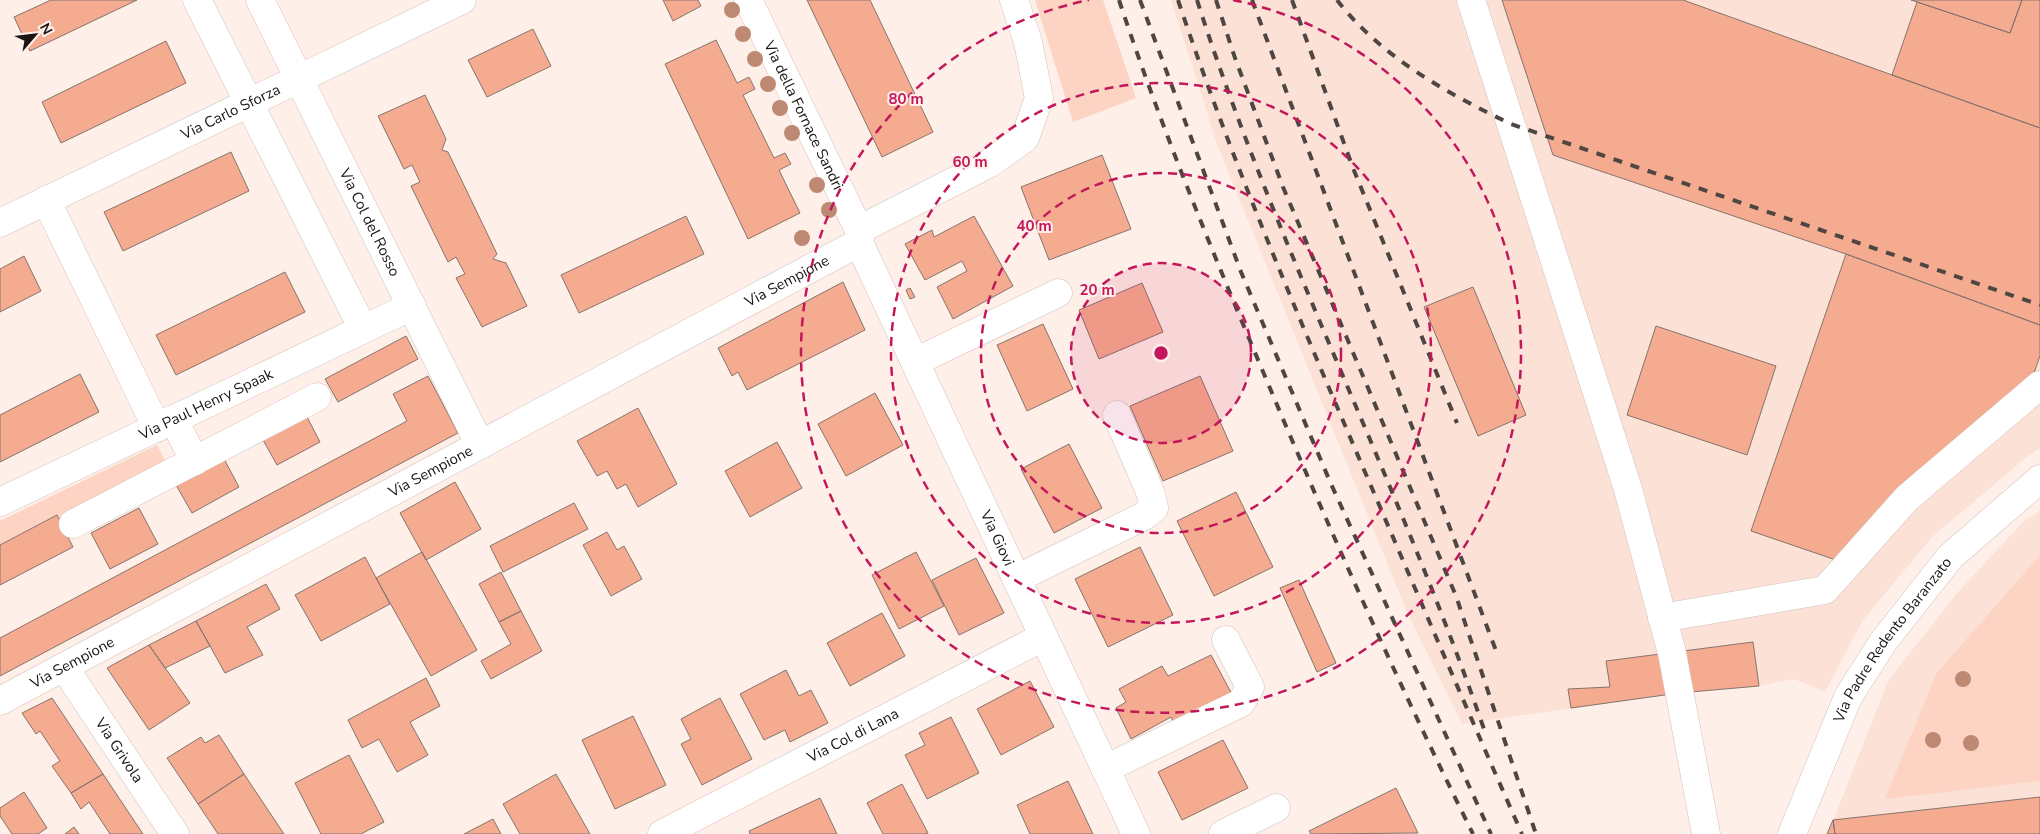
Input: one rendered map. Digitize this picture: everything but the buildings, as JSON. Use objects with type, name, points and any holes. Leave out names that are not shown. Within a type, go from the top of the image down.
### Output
[{"type":"street","points":[[197,0],[363,329]]},
{"type":"street","name":"Via Col del Rosso","points":[[260,0],[480,445]]},
{"type":"street","name":"Via Carlo Sforza","points":[[0,222],[462,0]]},
{"type":"street","name":"Via della Fornace Sandri","points":[[748,0],[859,236]]},
{"type":"street","name":"Via Sempione","points":[[0,701],[480,445],[990,163],[1025,138],[1039,98],[1028,42],[1014,0]]},
{"type":"street","points":[[1471,0],[1628,489],[1672,653],[1706,834]]},
{"type":"street","points":[[46,200],[165,424],[195,461]]},
{"type":"street","name":"Via Giovi","points":[[859,236],[915,362],[1136,834]]},
{"type":"street","points":[[915,362],[1058,293]]},
{"type":"street","name":"Via Paul Henry Spaak","points":[[0,502],[412,306]]},
{"type":"street","points":[[1662,618],[1824,590],[1907,498],[2040,385]]},
{"type":"street","points":[[73,524],[318,397]]},
{"type":"street","points":[[1016,579],[1144,516],[1154,508],[1151,494],[1117,415]]},
{"type":"street","name":"Via Padre Redento Baranzato","points":[[1792,834],[1848,697],[1883,642],[1950,556],[2040,479]]},
{"type":"street","name":"Via Col di Lana","points":[[662,834],[1043,637]]},
{"type":"street","points":[[1105,769],[1241,703],[1250,687],[1226,640]]},
{"type":"street","name":"Via Grivola","points":[[64,667],[175,834]]},
{"type":"street","points":[[1223,834],[1276,808]]},
{"type":"shaded area","points":[[1035,0],[1103,0],[1136,98],[1073,122]]},
{"type":"shaded area","points":[[1171,0],[2040,0],[2040,448],[1932,537],[1863,620],[1825,692],[1794,679],[1759,686],[1679,693],[1462,724],[1407,612],[1217,144]]},
{"type":"shaded area","points":[[157,445],[167,465],[0,550],[0,521]]},
{"type":"shaded area","points":[[2040,511],[2040,834],[1828,834],[1888,681],[1957,593],[2023,522]]},
{"type":"shaded area","points":[[2040,555],[2040,781],[1885,799],[1936,674]]},
{"type":"railway","points":[[1119,0],[1152,95],[1225,282],[1339,548],[1391,663],[1473,834]]},
{"type":"railway","points":[[1140,0],[1241,272],[1331,484],[1491,834]]},
{"type":"railway","points":[[1178,0],[1222,125],[1296,310],[1522,834]]},
{"type":"railway","points":[[1197,0],[1264,186],[1416,550],[1486,735]]},
{"type":"railway","points":[[1216,0],[1235,58],[1283,187],[1456,596],[1536,834]]},
{"type":"railway","points":[[1252,0],[1498,656]]},
{"type":"railway","points":[[1292,0],[1353,168],[1457,423]]},
{"type":"railway","points":[[1337,0],[1374,39],[1417,72],[1463,100],[1511,124],[2040,305]]}]
